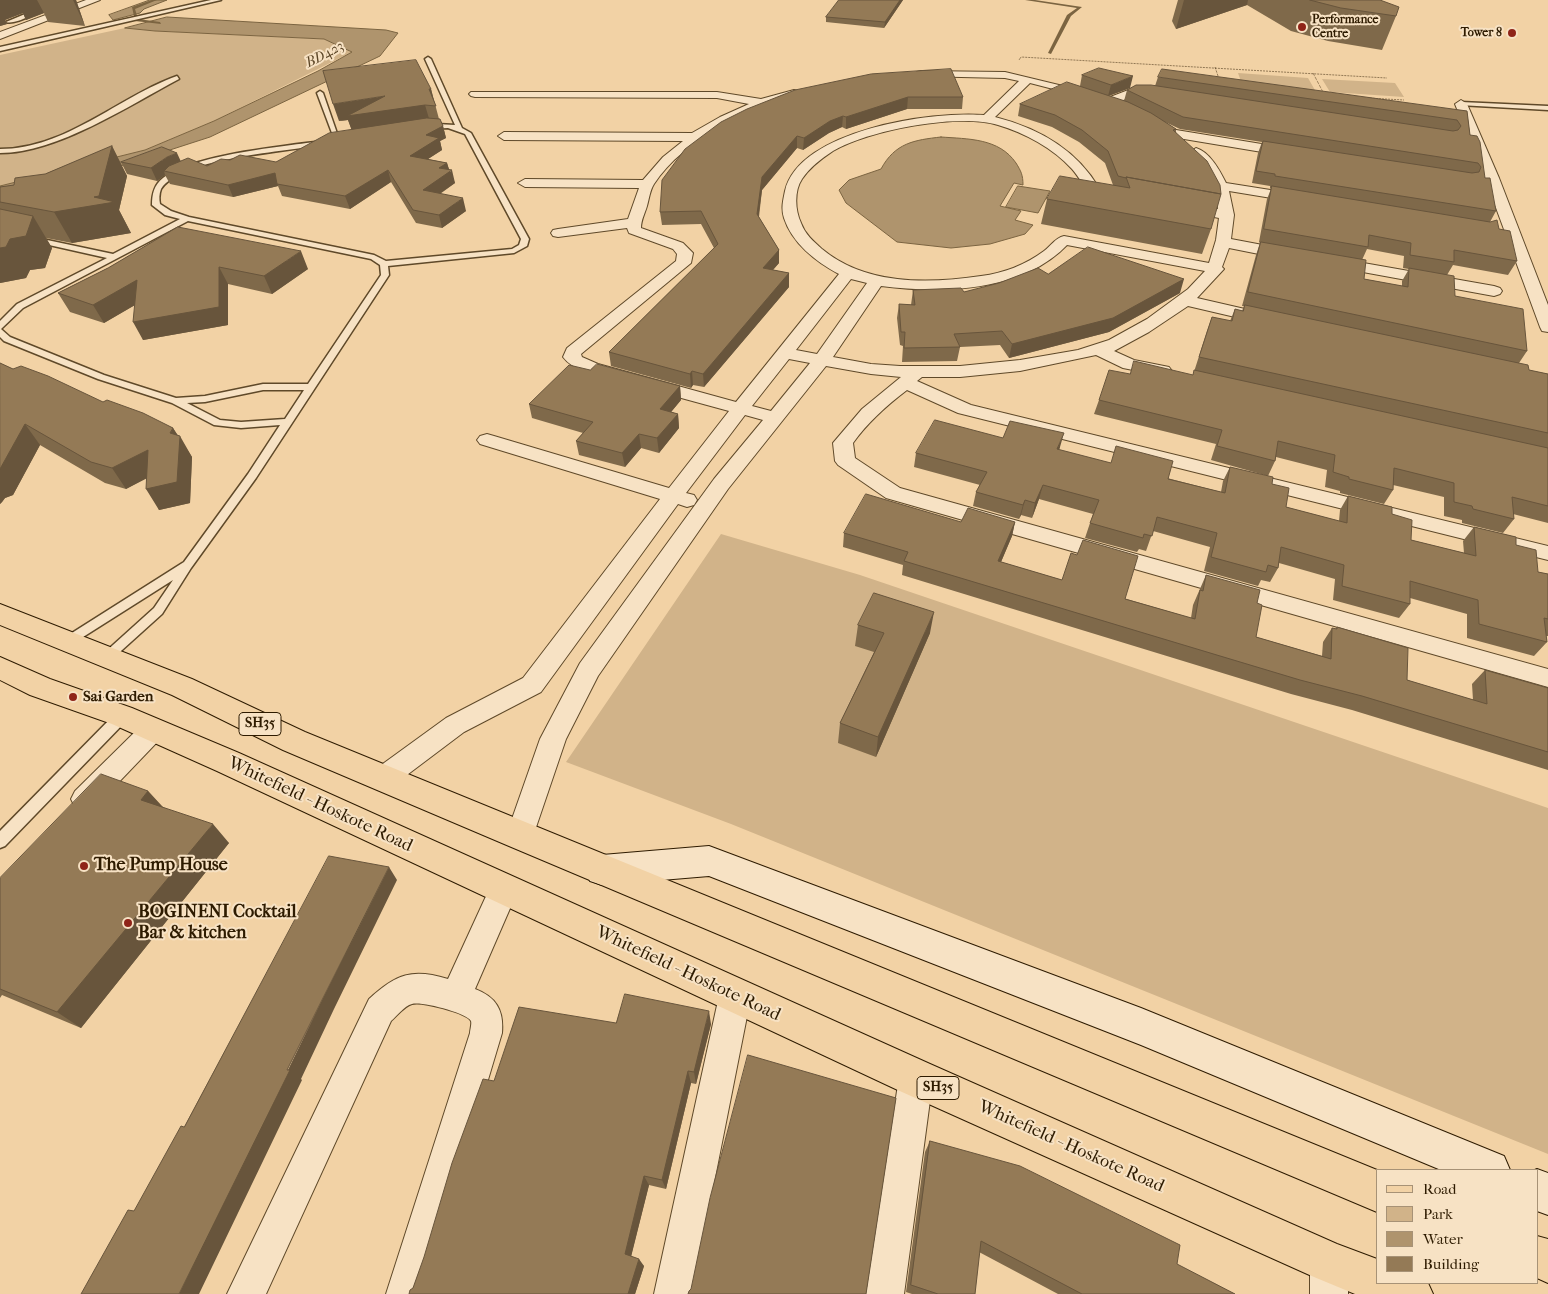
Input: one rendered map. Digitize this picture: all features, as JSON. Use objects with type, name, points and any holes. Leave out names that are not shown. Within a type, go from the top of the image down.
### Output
[{"type":"main road","name":"SH35","points":[[0,614],[182,687],[294,741],[382,779],[1376,1191]]},
{"type":"main road","name":"Whitefield - Hoskote Road","points":[[0,668],[40,687],[154,729],[916,1078],[1329,1278],[1376,1281]]},
{"type":"main road","points":[[1385,1284],[1411,1294]]},
{"type":"street","points":[[0,36],[95,0]]},
{"type":"street","points":[[907,75],[1010,76],[1074,90],[1124,107]]},
{"type":"street","points":[[987,118],[1028,79]]},
{"type":"street","points":[[775,418],[592,368],[576,361],[572,357],[573,352],[683,263],[685,253],[678,246],[634,230],[634,222],[647,184],[668,160],[695,137],[724,120],[762,103],[812,89]]},
{"type":"street","points":[[1109,102],[1131,92],[1167,95]]},
{"type":"street","points":[[474,94],[717,95],[762,103]]},
{"type":"street","points":[[1461,104],[1492,178],[1548,327]]},
{"type":"street","points":[[1132,198],[1094,192],[1082,171],[1062,152],[1028,133],[987,118],[928,121],[875,130],[831,147],[819,154],[801,171],[790,189],[789,199],[792,220],[811,248],[847,274],[877,280],[943,284],[984,280],[1035,264],[1057,248],[1064,240],[1216,269]]},
{"type":"street","points":[[1304,155],[1171,132],[1202,157],[1222,186],[1227,215],[1222,242],[1216,269],[1202,285],[1165,316],[1110,346],[1046,361],[911,377],[881,400],[856,424],[843,443],[845,461],[893,493],[1548,678]]},
{"type":"street","points":[[504,136],[695,137]]},
{"type":"street","points":[[525,183],[647,184]]},
{"type":"street","points":[[1222,186],[1318,202]]},
{"type":"street","points":[[1170,205],[1227,215]]},
{"type":"street","points":[[558,233],[634,222]]},
{"type":"street","points":[[1222,242],[1494,291]]},
{"type":"street","points":[[382,779],[455,725],[532,685],[673,496],[847,274]]},
{"type":"street","points":[[520,836],[553,738],[589,670],[721,484],[822,360],[877,280]]},
{"type":"street","points":[[1184,300],[1282,322]]},
{"type":"street","points":[[1096,349],[1129,364],[1178,375]]},
{"type":"street","points":[[785,353],[911,377],[965,409],[1548,553]]},
{"type":"street","points":[[487,440],[706,506]]},
{"type":"street","points":[[70,815],[103,779],[154,729]]},
{"type":"street","points":[[602,870],[709,861],[1142,1027],[1488,1169]]},
{"type":"street","points":[[456,996],[502,890]]},
{"type":"street","points":[[246,1294],[380,1010],[397,995],[416,988],[456,996],[481,1008],[487,1019],[486,1033],[405,1294]]},
{"type":"street","points":[[673,1294],[735,996]]},
{"type":"street","points":[[885,1294],[916,1078]]},
{"type":"lane","points":[[9,22],[32,13],[54,0]]},
{"type":"lane","points":[[3,48],[218,0]]},
{"type":"lane","points":[[0,22],[29,24]]},
{"type":"lane","points":[[428,59],[459,128]]},
{"type":"lane","points":[[0,151],[10,151],[58,140],[177,78]]},
{"type":"lane","points":[[320,93],[338,140]]},
{"type":"lane","points":[[1461,104],[1548,108]]},
{"type":"lane","points":[[346,139],[199,164],[177,173],[163,182],[157,189],[156,205],[187,219],[374,257],[384,264],[514,251],[523,246],[525,239],[468,133],[459,128],[448,126],[421,128]]},
{"type":"lane","points":[[0,327],[20,306],[187,219]]},
{"type":"lane","points":[[0,232],[114,257]]},
{"type":"lane","points":[[107,657],[158,611],[188,565],[252,476],[385,275],[384,264]]},
{"type":"lane","points":[[0,332],[7,339],[101,377],[175,401],[218,423],[241,425],[288,422]]},
{"type":"lane","points":[[175,401],[204,399],[263,387],[311,387]]},
{"type":"lane","points":[[68,641],[129,600],[188,565]]},
{"type":"lane","points":[[0,841],[122,716]]},
{"type":"path","points":[[1010,76],[1021,57],[1387,78]]},
{"type":"path","points":[[1214,67],[1220,80]]},
{"type":"path","points":[[1313,73],[1324,94],[1315,94]]},
{"type":"path","points":[[1360,97],[1404,100]]},
{"type":"green space","points":[[125,28],[324,39],[352,52],[214,121],[145,150],[0,186],[0,55]]},
{"type":"green space","points":[[1238,73],[1308,78],[1316,92],[1243,87]]},
{"type":"green space","points":[[1322,79],[1395,83],[1404,97],[1330,92]]},
{"type":"green space","points":[[721,534],[860,575],[1548,808],[1548,1154],[731,824],[566,762]]},
{"type":"water","points":[[150,0],[167,0],[144,9],[140,13],[113,20],[109,15]]},
{"type":"water","points":[[167,17],[386,30],[398,33],[380,56],[210,137],[0,205],[0,186],[145,150],[214,121],[318,71],[352,52],[324,39],[125,28]]},
{"type":"water","points":[[941,137],[962,138],[992,144],[1009,155],[1016,163],[1023,178],[1023,185],[1014,183],[1000,206],[1021,211],[1015,220],[1033,225],[1025,234],[990,244],[951,248],[897,242],[846,203],[839,190],[849,180],[881,169],[892,153],[906,144]]},
{"type":"water","points":[[1018,186],[1050,191],[1038,213],[1006,207]]},
{"type":"building","points":[[839,0],[900,0],[885,22],[826,17]]},
{"type":"building","points":[[1310,0],[1380,0],[1399,7],[1396,16],[1341,8]]},
{"type":"building","points":[[416,60],[431,89],[429,89],[436,106],[425,105],[347,116],[385,96],[333,104],[323,71]]},
{"type":"building","points":[[1099,68],[1133,76],[1111,85],[1082,75]]},
{"type":"building","points":[[951,69],[963,97],[908,97],[830,121],[804,138],[797,136],[762,177],[757,214],[779,250],[763,268],[789,273],[703,374],[692,371],[690,374],[609,352],[718,244],[701,211],[660,212],[662,180],[685,149],[721,122],[747,109],[795,90],[871,74]]},
{"type":"building","points":[[1162,69],[1467,111],[1470,135],[1477,136],[1480,142],[1485,178],[1490,178],[1496,211],[1275,176],[1275,174],[1256,171],[1263,141],[1472,173],[1479,172],[1481,167],[1478,163],[1183,117],[1127,90],[1136,85],[1151,85],[1453,131],[1458,130],[1461,126],[1457,120],[1158,77]]},
{"type":"building","points":[[1067,82],[1128,102],[1151,113],[1176,129],[1173,130],[1207,161],[1220,185],[1221,194],[1118,176],[1108,151],[1082,130],[1055,115],[1020,104]]},
{"type":"building","points":[[427,118],[440,119],[443,126],[426,135],[439,138],[410,156],[447,163],[439,168],[452,170],[423,190],[463,198],[439,215],[413,210],[388,170],[345,196],[277,184],[275,173],[228,185],[164,171],[169,166],[188,158],[207,166],[221,159],[230,160],[240,155],[276,162],[329,133]]},
{"type":"building","points":[[112,146],[99,196],[94,197],[115,202],[54,212],[0,202],[0,187],[14,185],[15,178],[45,174]]},
{"type":"building","points":[[162,147],[177,153],[167,157],[151,168],[121,162]]},
{"type":"building","points":[[1060,176],[1130,188],[1126,177],[1221,194],[1211,229],[1047,199]]},
{"type":"building","points":[[1272,186],[1490,222],[1497,220],[1499,229],[1510,231],[1517,261],[1454,250],[1454,262],[1410,255],[1411,243],[1369,235],[1368,247],[1264,229]]},
{"type":"building","points":[[0,209],[33,216],[26,236],[10,239],[6,247],[0,248]]},
{"type":"building","points":[[178,227],[301,251],[264,276],[219,267],[219,307],[133,322],[137,280],[93,305],[58,293],[108,268]]},
{"type":"building","points":[[1261,242],[1366,260],[1364,279],[1408,287],[1409,268],[1454,276],[1455,296],[1523,309],[1527,351],[1248,292]]},
{"type":"building","points":[[1088,247],[1184,279],[1113,318],[1012,344],[1002,331],[954,334],[960,347],[904,348],[905,332],[901,332],[899,304],[915,305],[913,290],[961,288],[964,292],[999,283],[1038,268],[1048,274]]},
{"type":"building","points":[[1245,305],[1528,365],[1529,370],[1548,374],[1548,433],[1199,357],[1212,317],[1232,321],[1235,309],[1243,311]]},
{"type":"building","points":[[1134,361],[1193,375],[1194,370],[1548,448],[1548,506],[1512,497],[1514,519],[1473,509],[1472,506],[1454,502],[1454,483],[1394,468],[1393,490],[1349,479],[1349,477],[1333,472],[1335,455],[1278,441],[1275,461],[1217,446],[1222,430],[1099,400],[1109,370],[1130,374]]},
{"type":"building","points":[[0,363],[13,369],[21,366],[48,376],[103,402],[107,400],[143,413],[173,428],[170,433],[180,436],[177,482],[146,489],[148,450],[112,468],[91,462],[25,424],[0,469]]},
{"type":"building","points":[[597,364],[680,386],[660,409],[678,414],[657,438],[639,434],[622,453],[576,441],[593,422],[529,404],[569,365],[590,370]]},
{"type":"building","points":[[935,420],[1003,438],[1010,421],[1064,433],[1057,449],[1111,463],[1116,446],[1173,461],[1168,479],[1225,493],[1230,467],[1273,477],[1272,484],[1289,488],[1286,507],[1347,523],[1348,496],[1392,507],[1392,514],[1412,520],[1411,540],[1476,556],[1474,527],[1516,537],[1516,545],[1536,550],[1538,572],[1548,574],[1548,619],[1544,618],[1547,642],[1479,624],[1478,600],[1410,581],[1410,604],[1342,586],[1344,565],[1281,547],[1278,568],[1268,565],[1266,572],[1211,557],[1217,533],[1157,517],[1152,536],[1144,534],[1143,538],[1090,523],[1099,500],[1043,485],[1035,503],[1025,500],[1023,505],[976,492],[987,472],[916,453]]},
{"type":"building","points":[[866,494],[961,522],[968,508],[1015,522],[998,561],[1062,580],[1071,553],[1077,555],[1083,540],[1138,556],[1125,599],[1195,619],[1200,590],[1203,591],[1206,575],[1260,590],[1257,603],[1262,605],[1256,637],[1331,659],[1332,628],[1337,629],[1337,627],[1408,648],[1407,680],[1487,704],[1485,670],[1548,688],[1548,752],[904,561],[908,552],[844,533]]},
{"type":"building","points":[[874,593],[934,612],[878,737],[840,723],[884,633],[858,625]]},
{"type":"building","points":[[101,774],[148,791],[141,800],[213,824],[57,1012],[0,989],[0,878]]},
{"type":"building","points":[[329,856],[389,867],[287,1070],[290,1070],[179,1294],[81,1294],[128,1210],[134,1211],[181,1126],[184,1127]]},
{"type":"building","points":[[625,994],[709,1011],[694,1072],[688,1071],[662,1180],[644,1176],[625,1254],[639,1259],[628,1294],[409,1294],[424,1257],[452,1163],[483,1079],[494,1081],[519,1007],[616,1023]]},
{"type":"building","points":[[748,1055],[896,1098],[866,1294],[688,1294],[691,1289],[710,1198]]},
{"type":"building","points":[[930,1141],[1020,1166],[1180,1245],[1177,1264],[1235,1294],[1082,1294],[981,1241],[975,1294],[938,1294],[911,1285]]},
{"type":"waterway","name":"BD423","points":[[155,0],[133,8],[136,20],[160,23]]},
{"type":"waterway","points":[[1027,0],[1080,7],[1069,15],[1050,53]]},
{"type":"place","name":"Performance Centre","points":[[1302,27]]},
{"type":"place","name":"Tower 8","points":[[1512,33]]},
{"type":"place","name":"Sai Garden","points":[[73,697]]},
{"type":"place","name":"The Pump House","points":[[84,866]]},
{"type":"place","name":"BOGINENI Cocktail Bar & kitchen","points":[[128,923]]}]
